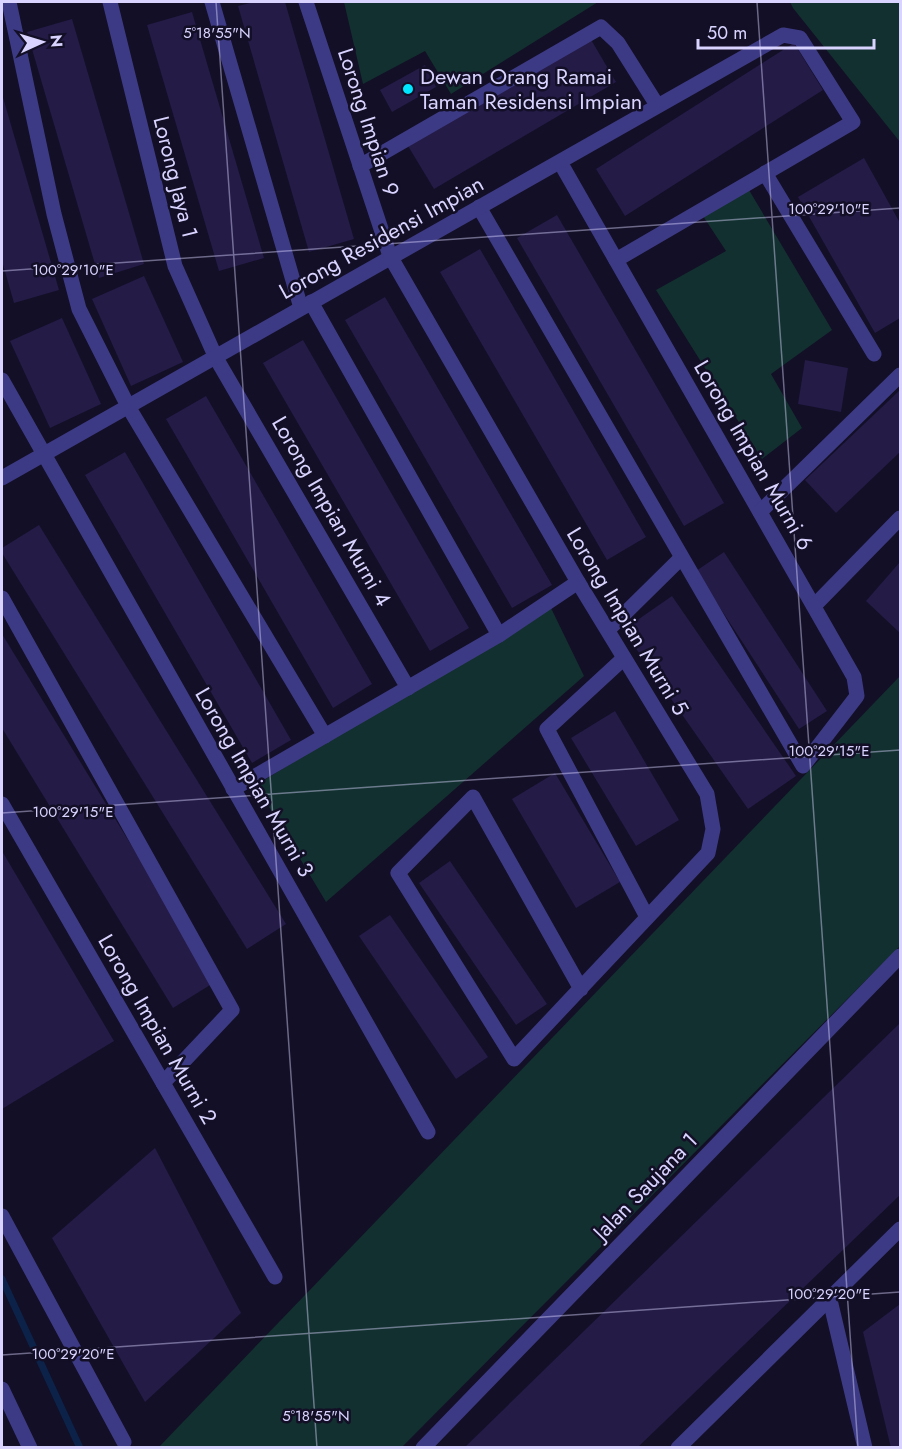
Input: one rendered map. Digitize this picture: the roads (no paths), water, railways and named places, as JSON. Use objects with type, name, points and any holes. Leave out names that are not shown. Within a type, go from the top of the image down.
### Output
[{"type":"street","points":[[9,2],[54,214],[79,309],[129,408],[325,736]]},
{"type":"street","name":"Lorong Jaya 1","points":[[110,2],[150,174],[175,266],[216,358]]},
{"type":"street","points":[[212,2],[306,305],[499,635]]},
{"type":"street","name":"Lorong Impian 9","points":[[306,2],[390,256]]},
{"type":"street","points":[[360,166],[601,27],[618,43],[657,105]]},
{"type":"street","name":"Lorong Residensi Impian","points":[[2,478],[783,35],[800,38],[853,122],[765,173]]},
{"type":"street","name":"Lorong Impian Murni 6","points":[[560,162],[854,677],[857,696],[802,766],[681,558]]},
{"type":"street","points":[[616,260],[765,173],[874,354]]},
{"type":"street","points":[[479,207],[681,558],[608,630]]},
{"type":"street","name":"Lorong Impian Murni 5","points":[[390,256],[578,582],[707,794],[714,829],[708,853],[647,917],[580,989],[514,1059],[398,873],[473,797],[580,989]]},
{"type":"street","name":"Lorong Impian Murni 4","points":[[216,358],[408,688]]},
{"type":"street","points":[[760,512],[900,375]]},
{"type":"street","name":"Lorong Impian Murni 3","points":[[2,380],[428,1132]]},
{"type":"street","points":[[814,606],[900,518]]},
{"type":"street","points":[[233,789],[499,635],[578,582]]},
{"type":"street","points":[[2,598],[232,1010],[163,1083]]},
{"type":"street","points":[[624,658],[547,729],[647,917]]},
{"type":"street","name":"Lorong Impian Murni 2","points":[[2,804],[275,1277]]},
{"type":"street","name":"Jalan Saujana 1","points":[[423,1448],[900,956]]},
{"type":"street","points":[[2,1216],[124,1442]]},
{"type":"street","points":[[678,1448],[900,1229]]},
{"type":"street","points":[[830,1300],[865,1448]]},
{"type":"street","points":[[2,1389],[30,1448]]},
{"type":"waterway","points":[[2,1279],[80,1448]]},
{"type":"place","name":"Dewan Orang Ramai Taman Residensi Impian","points":[[408,89]]}]
